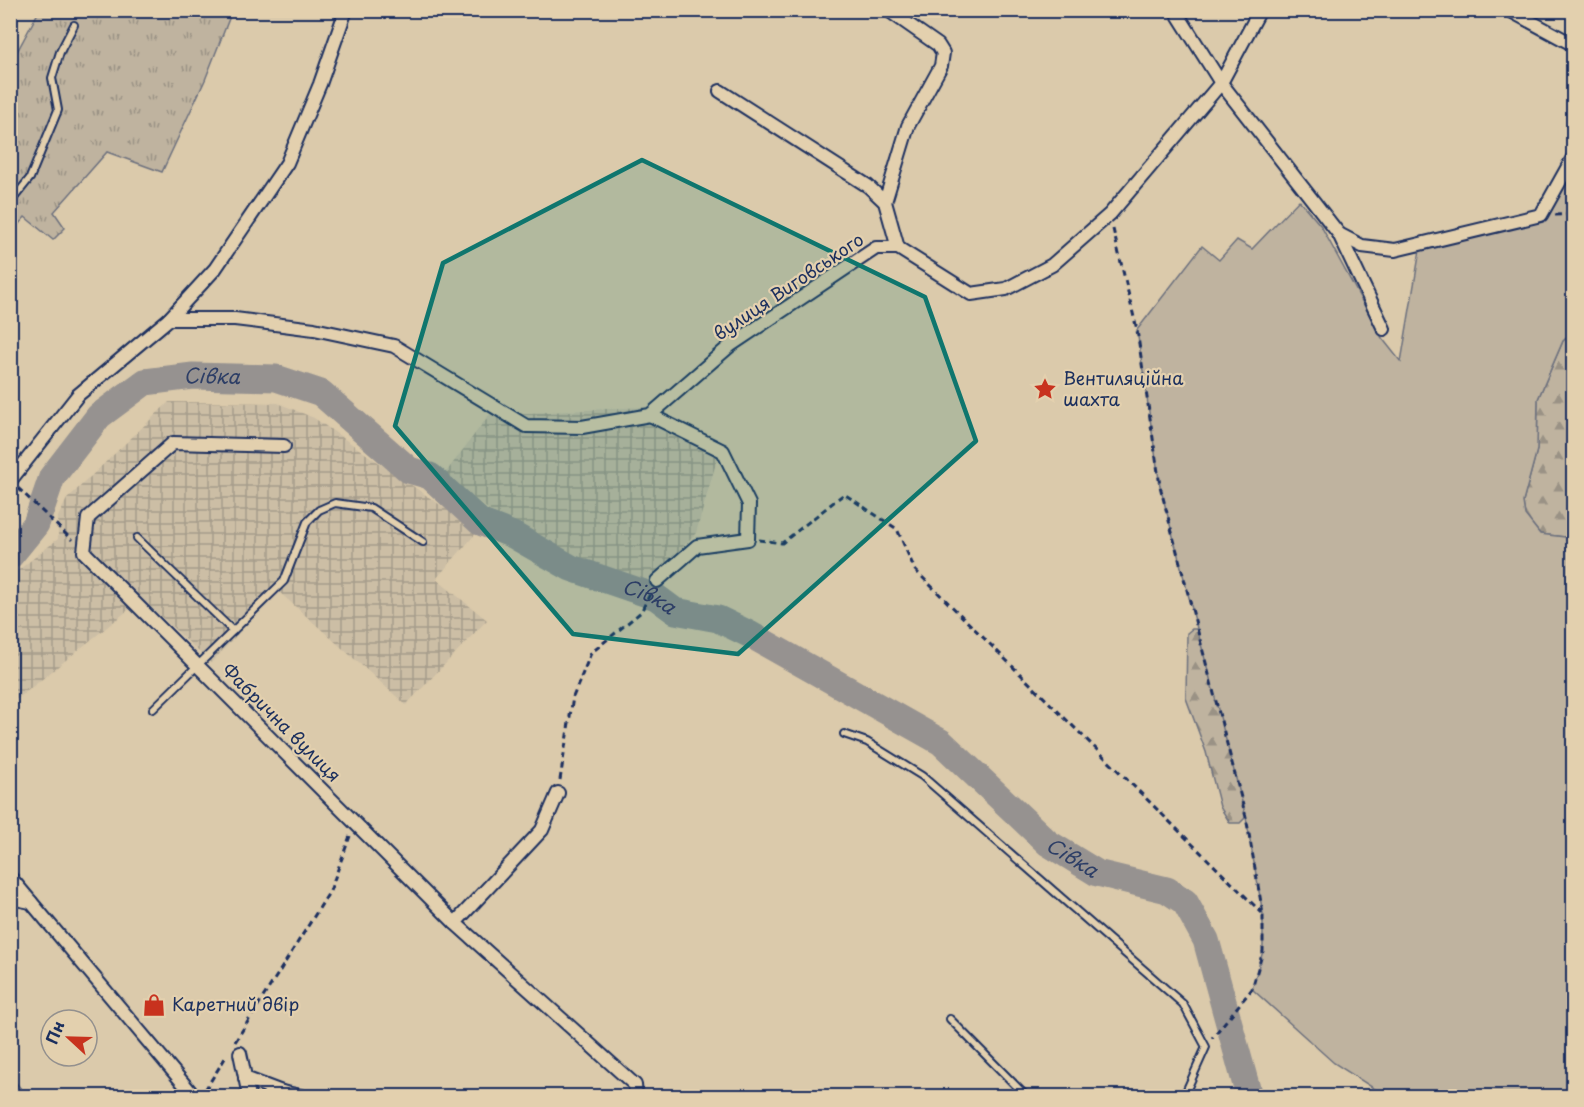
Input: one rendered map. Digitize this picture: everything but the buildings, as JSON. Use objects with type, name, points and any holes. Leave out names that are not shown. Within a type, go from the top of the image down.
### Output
[{"type":"street","points":[[10,481],[78,395],[169,319],[215,269],[287,163],[320,84],[346,10]]},
{"type":"street","points":[[885,202],[908,126],[941,66],[943,53],[938,45],[888,10]]},
{"type":"street","points":[[1175,10],[1221,83],[1339,234],[1384,329]]},
{"type":"street","points":[[720,91],[868,186],[885,202],[898,248],[971,294],[1006,289],[1052,265],[1110,214],[1221,83],[1260,10]]},
{"type":"street","points":[[1509,10],[1574,45]]},
{"type":"street","points":[[1339,234],[1362,246],[1395,250],[1541,215],[1574,156]]},
{"type":"street","name":"вулиця Виговського","points":[[650,415],[731,345],[802,297],[876,248],[898,248]]},
{"type":"street","points":[[169,319],[269,323],[314,329],[394,346],[526,426],[582,427],[650,415],[723,451],[749,504],[748,539],[697,546],[657,581]]},
{"type":"street","points":[[84,552],[88,518],[173,443],[284,446]]},
{"type":"street","name":"Фабрична вулиця","points":[[84,552],[455,923],[635,1085],[636,1096]]},
{"type":"street","points":[[455,923],[542,830],[558,793]]},
{"type":"street","points":[[10,876],[194,1096]]},
{"type":"street","points":[[10,898],[31,902]]},
{"type":"street","points":[[240,1053],[249,1096]]},
{"type":"street","points":[[245,1078],[282,1092],[301,1096]]},
{"type":"street","points":[[268,1096],[282,1092]]},
{"type":"lane","points":[[10,203],[30,178],[58,110],[52,78],[60,52],[74,25]]},
{"type":"lane","points":[[153,709],[284,581],[307,522],[319,510],[334,503],[371,507],[423,542]]},
{"type":"lane","points":[[137,538],[233,631]]},
{"type":"lane","points":[[844,734],[867,742],[922,776],[1183,1004],[1206,1047],[1184,1096]]},
{"type":"lane","points":[[950,1019],[1026,1096]]},
{"type":"path","points":[[1110,214],[1137,330],[1160,486],[1246,817],[1263,914],[1263,951],[1252,989],[1221,1025],[1206,1047]]},
{"type":"path","points":[[10,481],[84,552]]},
{"type":"path","points":[[748,539],[782,543],[844,494],[897,529],[915,570],[1263,914]]},
{"type":"path","points":[[558,793],[573,697],[591,652],[642,612],[657,581]]},
{"type":"path","points":[[201,1096],[330,891],[355,822]]},
{"type":"highlighted area","points":[[642,160],[925,297],[976,441],[738,654],[573,634],[395,426],[443,263]]},
{"type":"shaded area","points":[[169,402],[278,403],[314,418],[478,531],[436,579],[487,620],[406,705],[278,591],[211,663],[142,599],[11,704],[11,576],[58,539],[58,517],[67,499]]},
{"type":"shaded area","points":[[644,407],[718,456],[696,533],[650,581],[576,559],[511,527],[444,475],[489,415]]},
{"type":"green space","points":[[39,11],[232,11],[205,80],[162,172],[107,152],[54,212],[65,228],[53,240],[25,217],[11,233],[11,187],[17,179],[11,172],[11,63]]},
{"type":"green space","points":[[1573,150],[1573,332],[1563,341],[1538,399],[1537,450],[1523,502],[1525,515],[1540,534],[1565,537],[1573,534],[1573,1096],[1375,1096],[1378,1091],[1334,1063],[1252,989],[1263,951],[1263,914],[1246,817],[1160,486],[1137,330],[1202,246],[1219,260],[1237,240],[1252,249],[1299,200],[1321,226],[1382,338],[1401,362],[1422,238],[1541,210]]},
{"type":"green space","points":[[1573,332],[1573,534],[1565,537],[1540,534],[1525,515],[1523,502],[1537,450],[1538,399],[1563,341]]},
{"type":"green space","points":[[1192,629],[1199,629],[1246,817],[1240,823],[1230,823],[1220,807],[1206,752],[1186,698],[1187,633]]},
{"type":"green space","points":[[12,1078],[27,1096],[11,1096]]},
{"type":"waterway","name":"Сівка","points":[[10,556],[36,524],[52,477],[99,416],[145,382],[193,376],[276,378],[321,393],[409,470],[430,476],[480,522],[513,535],[571,568],[656,597],[675,611],[718,619],[751,635],[941,742],[1048,843],[1097,873],[1167,890],[1185,902],[1206,940],[1249,1096]]},
{"type":"place","name":"Вентиляційна шахта","points":[[1045,389]]},
{"type":"place","name":"Каретний двір","points":[[154,1005]]}]
